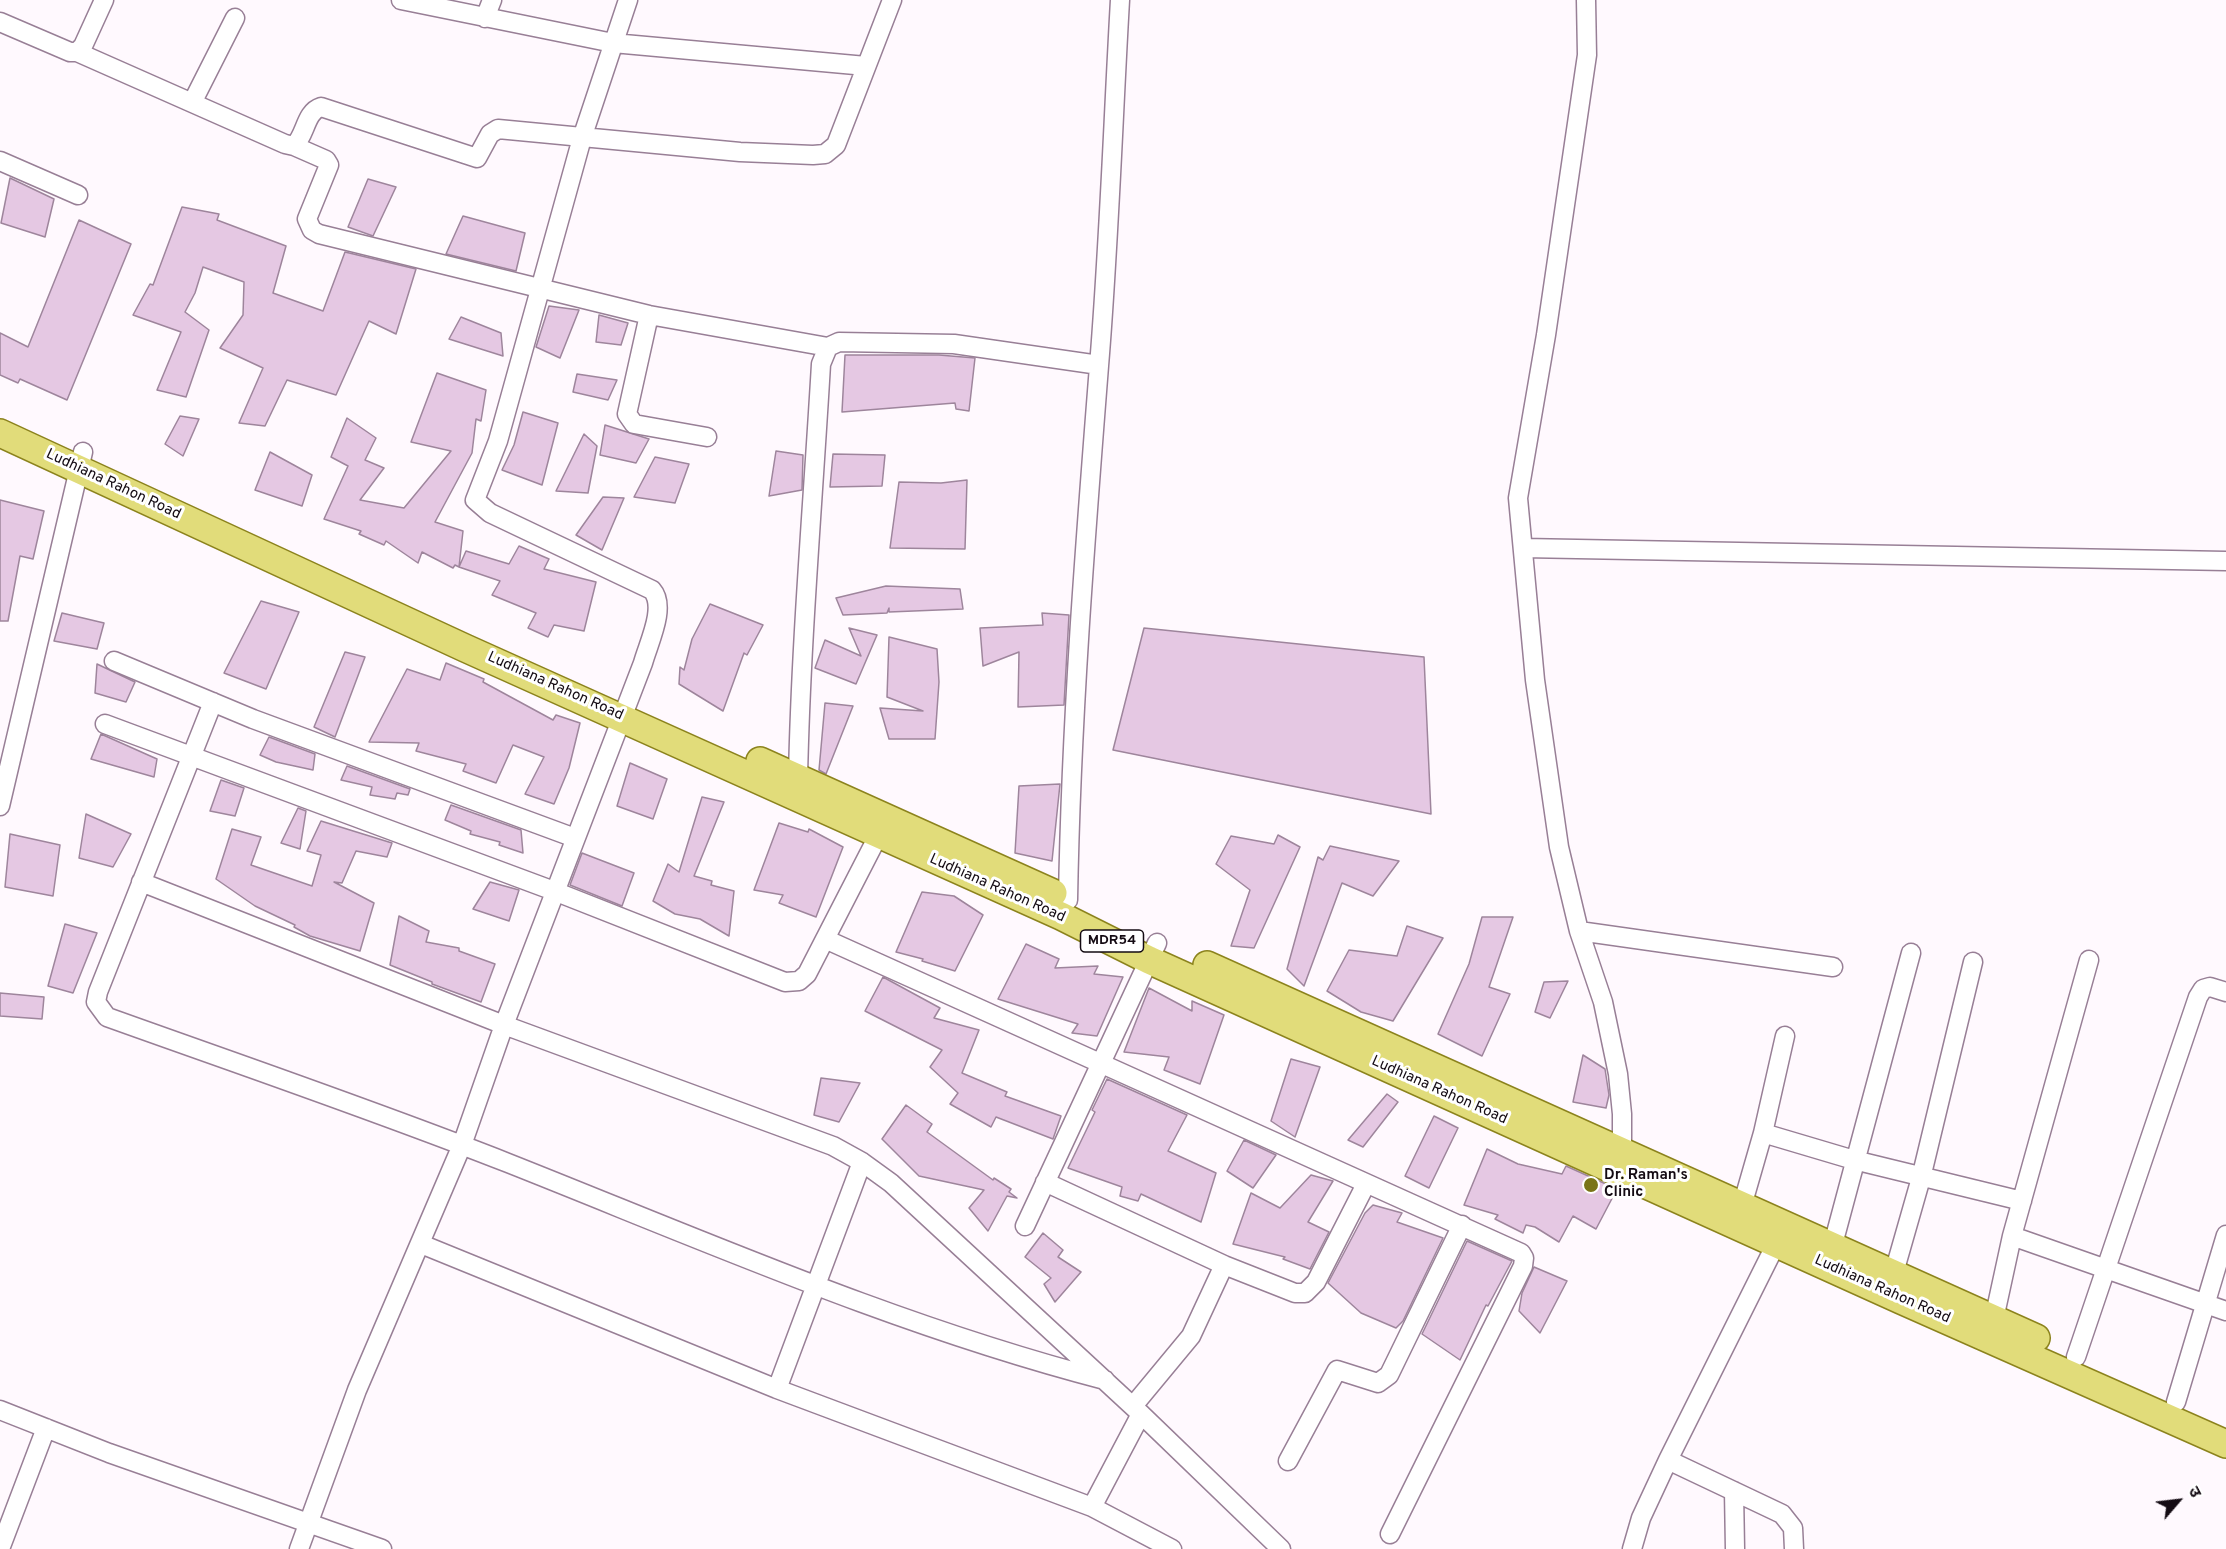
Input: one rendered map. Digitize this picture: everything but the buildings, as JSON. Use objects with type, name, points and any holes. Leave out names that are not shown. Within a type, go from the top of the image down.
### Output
[{"type":"main road","name":"Ludhiana Rahon Road","points":[[0,414],[81,460],[465,648],[798,777],[1068,900],[1153,952]]},
{"type":"main road","name":"Ludhiana Rahon Road","points":[[0,433],[81,460]]},
{"type":"main road","name":"Ludhiana Rahon Road","points":[[624,708],[878,836],[1061,916],[1153,952],[1781,1234],[2226,1444]]},
{"type":"main road","name":"Ludhiana Rahon Road","points":[[1619,1161],[1742,1206],[1781,1234],[1832,1248],[2226,1424]]},
{"type":"street","points":[[77,52],[83,46],[104,0]]},
{"type":"street","points":[[401,0],[613,43],[866,66]]},
{"type":"street","points":[[485,18],[492,0]]},
{"type":"street","points":[[299,1549],[357,1390],[462,1145],[504,1024],[655,623],[658,605],[657,596],[652,590],[490,513],[480,507],[475,500],[498,441],[582,138],[628,0]]},
{"type":"street","points":[[294,146],[299,141],[309,117],[316,108],[321,107],[472,157],[481,155],[494,130],[740,152],[825,154],[836,145],[892,0]]},
{"type":"street","points":[[1068,900],[1070,801],[1081,591],[1099,365],[1120,0]]},
{"type":"street","points":[[1586,0],[1587,55],[1546,335],[1518,498],[1535,680],[1559,847],[1579,931],[1603,1002],[1618,1074],[1622,1114],[1619,1161]]},
{"type":"street","points":[[193,101],[235,18]]},
{"type":"street","points":[[0,22],[193,101],[285,144],[326,160],[329,165],[307,219],[312,231],[649,315],[828,347],[839,342],[954,344],[1099,365]]},
{"type":"street","points":[[0,161],[78,195]]},
{"type":"street","points":[[649,315],[627,414],[629,419],[634,424],[707,437]]},
{"type":"street","points":[[798,777],[800,676],[807,573],[822,364],[828,347]]},
{"type":"street","points":[[0,806],[81,460]]},
{"type":"street","points":[[1522,548],[2226,561]]},
{"type":"street","points":[[114,661],[213,702],[575,838]]},
{"type":"street","points":[[213,702],[98,992],[96,1002],[107,1017],[462,1145],[817,1286],[1032,1361],[1105,1380]]},
{"type":"street","points":[[105,724],[190,758],[555,891],[786,982],[799,981],[807,974],[878,836]]},
{"type":"street","points":[[141,882],[504,1024],[800,1133],[862,1162],[891,1183],[1105,1380],[1281,1549]]},
{"type":"street","points":[[1579,931],[1833,967]]},
{"type":"street","points":[[825,939],[1102,1062],[1366,1184],[1516,1249],[1524,1258],[1523,1266],[1390,1534]]},
{"type":"street","points":[[1025,1226],[1153,952]]},
{"type":"street","points":[[1832,1248],[1911,953]]},
{"type":"street","points":[[1994,1319],[2012,1236],[2089,960]]},
{"type":"street","points":[[1893,1276],[1921,1178],[1973,962]]},
{"type":"street","points":[[2076,1357],[2198,996],[2203,989],[2210,987],[2226,992]]},
{"type":"street","points":[[1742,1206],[1763,1133],[1785,1036]]},
{"type":"street","points":[[1763,1133],[1854,1161],[2022,1201]]},
{"type":"street","points":[[777,1389],[862,1162]]},
{"type":"street","points":[[1045,1182],[1224,1265],[1295,1293],[1305,1293],[1316,1282],[1366,1184]]},
{"type":"street","points":[[1288,1461],[1337,1370],[1378,1383],[1389,1375],[1462,1225]]},
{"type":"street","points":[[1632,1549],[1641,1518],[1668,1460],[1781,1234]]},
{"type":"street","points":[[2176,1402],[2226,1235]]},
{"type":"street","points":[[2012,1236],[2226,1311]]},
{"type":"street","points":[[421,1244],[777,1389],[1092,1507],[1172,1549]]},
{"type":"street","points":[[1092,1507],[1137,1410],[1191,1336],[1224,1265]]},
{"type":"street","points":[[0,1410],[308,1524],[382,1549]]},
{"type":"street","points":[[1,1544],[46,1428]]},
{"type":"street","points":[[1668,1460],[1782,1514],[1793,1528],[1794,1549]]},
{"type":"street","points":[[1734,1491],[1735,1549]]},
{"type":"place","name":"Dr. Raman's Clinic","points":[[1591,1185]]}]
